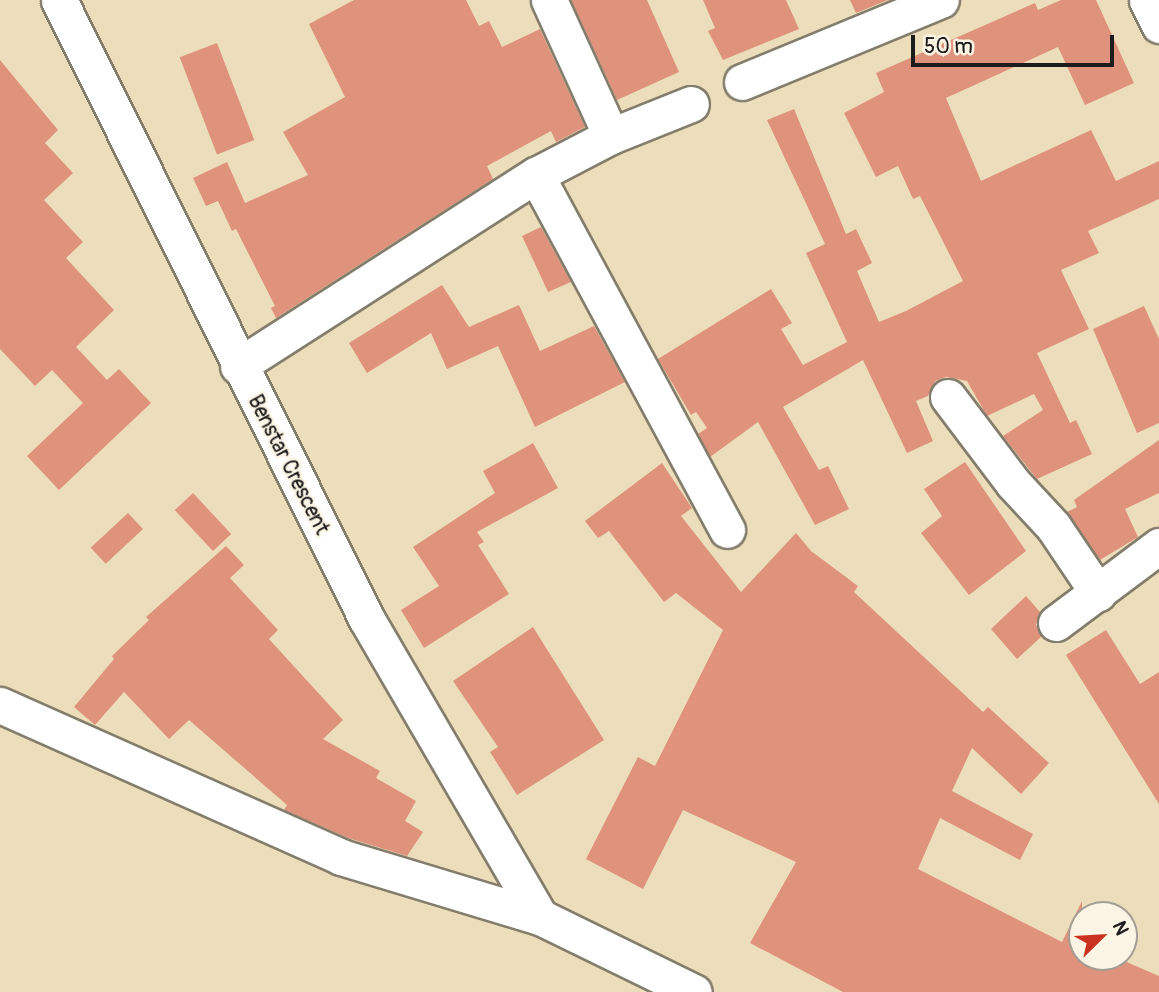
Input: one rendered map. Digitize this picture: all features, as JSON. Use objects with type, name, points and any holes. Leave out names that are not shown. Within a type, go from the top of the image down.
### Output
[{"type":"street","name":"Benstar Crescent","points":[[59,0],[238,366],[366,618],[540,917]]},
{"type":"street","points":[[549,0],[611,136]]},
{"type":"street","points":[[742,82],[941,0]]},
{"type":"street","points":[[1147,0],[1159,25]]},
{"type":"street","points":[[238,366],[536,176],[611,136],[691,104]]},
{"type":"street","points":[[536,176],[727,530]]},
{"type":"street","points":[[948,397],[1013,483],[1053,526],[1098,593]]},
{"type":"street","points":[[1056,623],[1159,546]]},
{"type":"street","points":[[0,705],[341,857],[540,917],[694,992]]},
{"type":"building","points":[[354,0],[466,0],[479,26],[489,21],[502,47],[540,29],[585,127],[556,142],[551,131],[487,166],[493,179],[276,318],[271,308],[275,306],[236,229],[232,231],[218,201],[206,206],[193,178],[227,162],[245,203],[308,175],[283,132],[345,97],[309,24]]},
{"type":"building","points":[[571,0],[647,0],[679,72],[617,100]]},
{"type":"building","points":[[703,0],[786,0],[799,29],[723,60],[708,31],[715,28]]},
{"type":"building","points":[[850,0],[888,0],[856,13]]},
{"type":"building","points":[[1061,0],[1096,0],[1134,83],[1085,105],[1058,47],[946,98],[981,181],[1091,130],[1116,181],[1159,161],[1159,199],[1088,231],[1099,253],[1061,270],[1089,329],[1037,353],[1070,423],[1076,420],[1092,454],[1037,479],[1003,436],[1043,410],[1034,394],[987,416],[967,381],[946,377],[935,381],[928,396],[916,401],[933,441],[907,453],[863,360],[783,407],[819,470],[828,466],[849,509],[815,525],[758,422],[710,457],[698,434],[707,428],[696,412],[691,415],[658,359],[771,289],[792,323],[781,329],[803,365],[847,342],[806,253],[825,244],[767,120],[794,109],[846,234],[856,229],[872,263],[857,271],[879,322],[906,311],[963,281],[920,196],[913,199],[898,166],[876,177],[844,113],[884,92],[876,73],[1035,3],[1038,10]]},
{"type":"building","points":[[217,43],[254,140],[217,154],[180,57]]},
{"type":"building","points":[[0,60],[58,130],[45,143],[73,173],[44,200],[83,242],[66,258],[114,310],[76,347],[107,380],[119,369],[151,403],[59,490],[27,456],[83,403],[52,370],[35,386],[0,349]]},
{"type":"building","points":[[541,227],[571,282],[548,292],[522,236]]},
{"type":"building","points":[[442,285],[469,327],[519,305],[540,351],[594,326],[625,382],[535,427],[498,346],[447,369],[431,333],[367,373],[349,343]]},
{"type":"building","points":[[1144,306],[1159,339],[1159,423],[1137,433],[1093,329]]},
{"type":"building","points":[[1159,440],[1159,493],[1125,509],[1138,537],[1100,560],[1067,512],[1077,507],[1074,500]]},
{"type":"building","points":[[533,443],[558,488],[477,532],[484,542],[478,545],[509,594],[424,648],[401,610],[439,586],[413,547],[495,493],[483,471]]},
{"type":"building","points":[[965,462],[1026,551],[969,595],[921,533],[942,516],[924,489]]},
{"type":"building","points":[[662,463],[692,508],[681,516],[741,592],[796,533],[811,551],[858,586],[854,592],[983,712],[988,707],[1049,763],[1021,794],[972,748],[952,791],[1033,834],[1020,860],[940,818],[918,869],[1062,942],[1068,930],[1068,971],[1138,971],[1138,967],[1159,976],[1159,992],[843,992],[750,943],[796,862],[683,810],[643,889],[586,859],[638,757],[655,766],[723,630],[676,593],[664,602],[609,531],[598,538],[585,521]]},
{"type":"building","points":[[193,493],[231,534],[213,551],[175,510]]},
{"type":"building","points":[[128,513],[143,529],[106,564],[91,548]]},
{"type":"building","points":[[226,546],[244,565],[230,578],[278,630],[269,639],[343,720],[323,739],[380,771],[376,778],[416,801],[405,821],[423,832],[407,856],[348,838],[284,810],[287,805],[189,720],[169,739],[124,692],[95,725],[74,707],[114,659],[112,656],[149,620],[146,617]]},
{"type":"building","points":[[1026,596],[1040,612],[1036,625],[1042,636],[1017,659],[991,629]]},
{"type":"building","points":[[533,627],[604,740],[517,795],[490,752],[498,747],[453,681]]},
{"type":"building","points":[[1106,630],[1140,684],[1159,672],[1159,804],[1066,655]]}]
